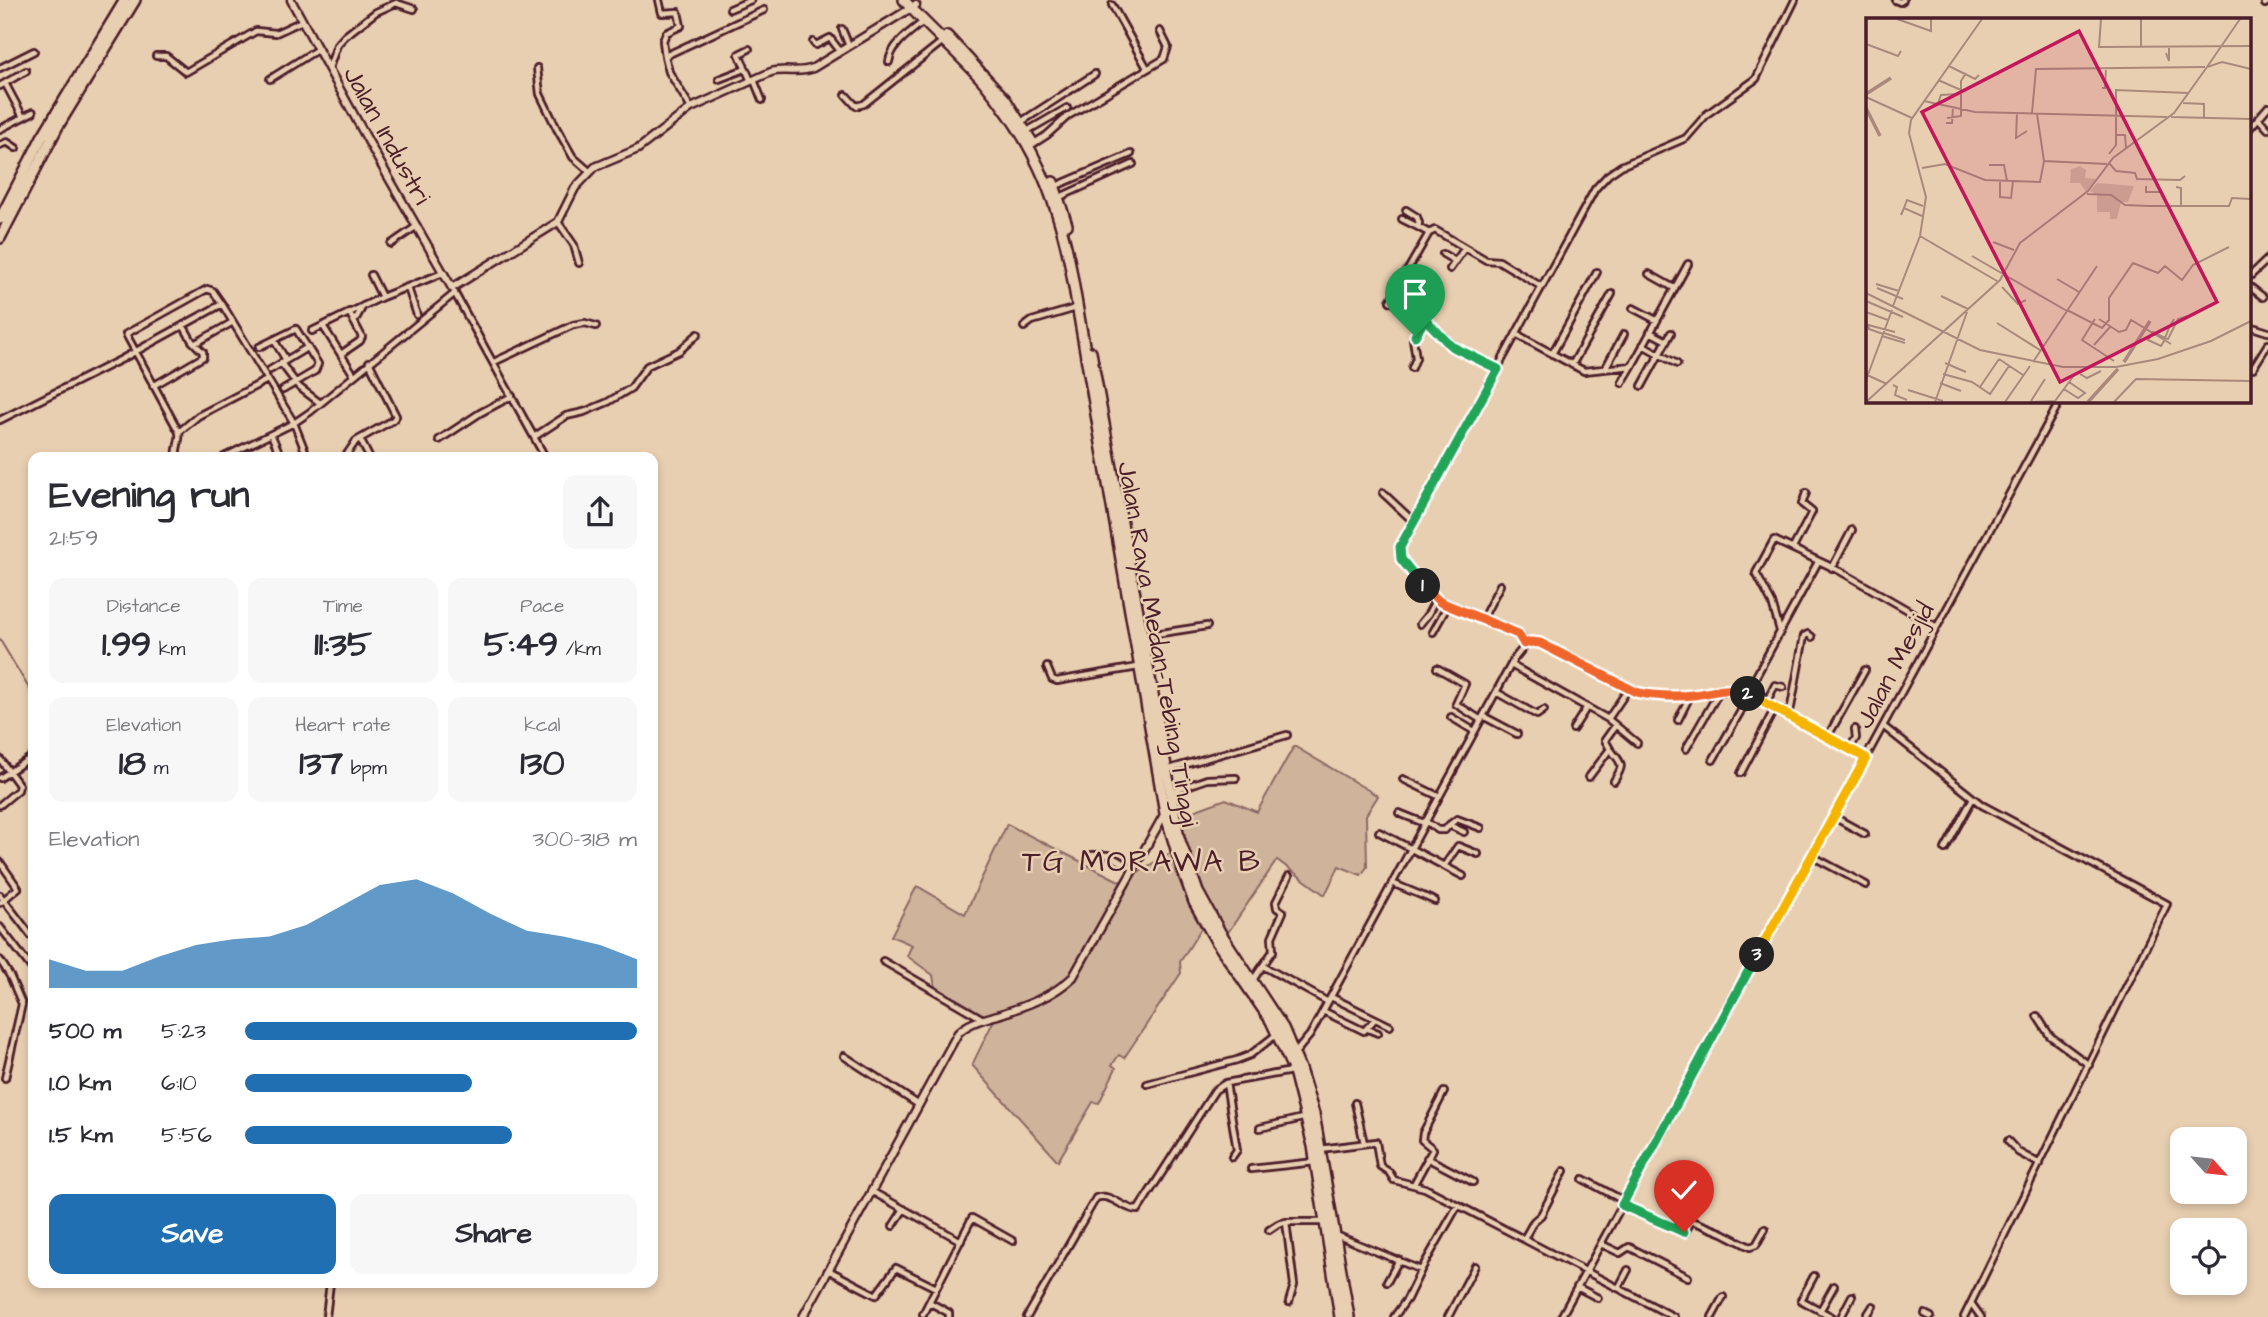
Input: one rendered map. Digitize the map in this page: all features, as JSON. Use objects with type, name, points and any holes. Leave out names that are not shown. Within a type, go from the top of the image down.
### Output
[{"type":"highway","points":[[0,219],[42,137],[125,0]]},
{"type":"highway","points":[[0,238],[58,126],[135,0]]},
{"type":"highway","name":"Jalan Raya Medan-Tebing Tinggi","points":[[913,3],[924,22],[989,89],[1031,149],[1046,178],[1063,229],[1165,813],[1195,902],[1216,940],[1258,999],[1278,1034],[1297,1070],[1314,1114],[1348,1317]]},
{"type":"highway","name":"Jalan Raya Medan-Tebing Tinggi","points":[[913,3],[991,81],[1027,131],[1060,197],[1080,285],[1179,838],[1198,892],[1220,932],[1283,1028],[1294,1053],[1340,1317]]},
{"type":"street","name":"Jalan Industri","points":[[291,0],[454,290]]},
{"type":"street","points":[[659,0],[662,13],[678,12],[681,26],[666,33],[663,41],[665,56],[669,72],[691,108]]},
{"type":"street","points":[[730,9],[751,0]]},
{"type":"street","points":[[1524,644],[1518,634],[1436,599],[1401,559],[1401,543],[1589,198],[1601,182],[1621,166],[1686,138],[1707,114],[1756,79],[1795,0]]},
{"type":"street","points":[[1895,0],[1903,0]]},
{"type":"street","points":[[328,69],[337,45],[376,12],[396,3],[414,9]]},
{"type":"street","points":[[234,452],[294,423],[454,290],[558,222],[575,188],[589,171],[638,149],[691,108],[775,71],[808,70],[913,3]]},
{"type":"street","points":[[1112,5],[1147,68]]},
{"type":"street","points":[[665,56],[764,10]]},
{"type":"street","points":[[156,56],[166,56],[186,72],[256,31],[276,33],[302,21]]},
{"type":"street","points":[[890,62],[897,45],[924,22]]},
{"type":"street","points":[[842,29],[849,46]]},
{"type":"street","points":[[1034,144],[1068,116],[1164,59],[1168,54],[1168,47],[1160,31]]},
{"type":"street","points":[[813,42],[816,45],[830,38],[840,51]]},
{"type":"street","points":[[846,95],[856,106],[863,104],[944,41]]},
{"type":"street","points":[[270,79],[318,49]]},
{"type":"street","points":[[749,49],[739,53],[762,100]]},
{"type":"street","points":[[0,68],[34,51]]},
{"type":"street","points":[[537,68],[540,94],[557,129],[573,157],[589,171]]},
{"type":"street","points":[[719,79],[745,69]]},
{"type":"street","points":[[23,117],[2,84],[26,71]]},
{"type":"street","points":[[1021,122],[1095,74]]},
{"type":"street","points":[[2250,128],[2268,107]]},
{"type":"street","points":[[1027,131],[1067,108]]},
{"type":"street","points":[[1,128],[33,112]]},
{"type":"street","points":[[2258,118],[2268,129]]},
{"type":"street","points":[[0,145],[8,142],[16,148]]},
{"type":"street","points":[[1055,187],[1131,154]]},
{"type":"street","points":[[1060,197],[1133,164]]},
{"type":"street","points":[[1406,210],[1417,217],[1418,227]]},
{"type":"street","points":[[1402,219],[1429,233]]},
{"type":"street","points":[[558,222],[574,245],[579,263]]},
{"type":"street","points":[[391,244],[416,226]]},
{"type":"street","points":[[1498,369],[1451,346],[1425,319],[1390,301],[1429,233],[1437,230],[1464,249],[1486,260],[1499,261],[1542,287]]},
{"type":"street","points":[[1450,269],[1464,249]]},
{"type":"street","points":[[1443,254],[1455,261]]},
{"type":"street","points":[[2250,276],[2268,259]]},
{"type":"street","points":[[1622,383],[1688,264]]},
{"type":"street","points":[[1552,354],[1597,272]]},
{"type":"street","points":[[312,331],[382,297],[443,273]]},
{"type":"street","points":[[1649,274],[1674,288]]},
{"type":"street","points":[[371,275],[382,297]]},
{"type":"street","points":[[408,288],[417,315]]},
{"type":"street","points":[[2251,288],[2263,297]]},
{"type":"street","points":[[176,452],[180,439],[178,432],[126,334],[207,289],[213,291],[233,322],[294,423],[305,451]]},
{"type":"street","points":[[454,290],[542,452]]},
{"type":"street","points":[[1572,365],[1612,294]]},
{"type":"street","points":[[0,420],[222,304]]},
{"type":"street","points":[[354,322],[363,306]]},
{"type":"street","points":[[1024,327],[1032,321],[1077,308]]},
{"type":"street","points":[[1633,308],[1656,320]]},
{"type":"street","points":[[341,354],[361,339],[349,312]]},
{"type":"street","points":[[1412,368],[1416,358],[1413,339],[1425,319]]},
{"type":"street","points":[[197,343],[233,322]]},
{"type":"street","points":[[494,362],[573,325],[585,323],[596,326]]},
{"type":"street","points":[[153,386],[203,357],[203,352],[197,343],[191,340],[183,325]]},
{"type":"street","points":[[323,326],[354,375]]},
{"type":"street","points":[[2250,326],[2268,332]]},
{"type":"street","points":[[260,346],[296,329],[308,347],[318,368],[283,390]]},
{"type":"street","points":[[1650,332],[1667,341]]},
{"type":"street","points":[[1642,386],[1671,333]]},
{"type":"street","points":[[534,437],[566,416],[584,412],[620,395],[635,384],[647,366],[680,351],[698,334]]},
{"type":"street","points":[[1516,334],[1587,371],[1632,366]]},
{"type":"street","points":[[1605,368],[1624,334]]},
{"type":"street","points":[[274,339],[294,383],[320,403]]},
{"type":"street","points":[[2253,368],[2268,344]]},
{"type":"street","points":[[1643,345],[1677,364]]},
{"type":"street","points":[[270,370],[308,347]]},
{"type":"street","points":[[348,452],[354,443],[393,420],[396,415],[369,362]]},
{"type":"street","points":[[178,432],[198,416],[267,380]]},
{"type":"street","points":[[439,440],[512,396]]},
{"type":"street","name":"Jalan Mesjid","points":[[1561,1317],[2059,402]]},
{"type":"street","points":[[271,434],[279,452]]},
{"type":"street","points":[[360,439],[366,452]]},
{"type":"street","points":[[1383,493],[1414,522]]},
{"type":"street","points":[[1793,548],[1812,512],[1802,504],[1806,494]]},
{"type":"street","points":[[1832,568],[1852,530]]},
{"type":"street","points":[[1780,631],[1772,603],[1756,573],[1774,540],[1832,568],[1937,627]]},
{"type":"street","points":[[1713,760],[1818,562]]},
{"type":"street","points":[[1483,618],[1500,584]]},
{"type":"street","points":[[1420,624],[1436,599]]},
{"type":"street","points":[[1433,632],[1447,605]]},
{"type":"street","points":[[1141,636],[1207,626]]},
{"type":"street","points":[[1785,714],[1791,707],[1804,636],[1808,634],[1812,637]]},
{"type":"street","points":[[1294,1053],[1310,1035],[1438,796],[1524,644],[1540,643],[1644,695],[1690,696],[1737,689],[1866,758]]},
{"type":"street","points":[[1511,665],[1608,719],[1637,743]]},
{"type":"street","points":[[1047,667],[1052,680],[1057,681],[1139,667]]},
{"type":"street","points":[[1437,668],[1465,684],[1456,704],[1517,734]]},
{"type":"street","points":[[1828,736],[1865,670]]},
{"type":"street","points":[[1766,704],[1775,685],[1783,687]]},
{"type":"street","points":[[1608,719],[1629,688]]},
{"type":"street","points":[[1686,749],[1719,691]]},
{"type":"street","points":[[1496,692],[1537,715],[1544,710]]},
{"type":"street","points":[[1678,720],[1690,696]]},
{"type":"street","points":[[1573,729],[1587,707]]},
{"type":"street","points":[[1741,773],[1775,708]]},
{"type":"street","points":[[1451,717],[1474,731]]},
{"type":"street","points":[[1614,781],[1622,764],[1605,740],[1615,726]]},
{"type":"street","points":[[1883,726],[1982,805],[2167,904],[1964,1317]]},
{"type":"street","points":[[1850,748],[1856,738],[1855,729]]},
{"type":"street","points":[[1165,770],[1287,735]]},
{"type":"street","points":[[1589,777],[1610,749]]},
{"type":"street","points":[[0,759],[19,787],[0,806]]},
{"type":"street","points":[[0,778],[28,759]]},
{"type":"street","points":[[1169,792],[1208,779],[1236,778]]},
{"type":"street","points":[[1403,779],[1438,796]]},
{"type":"street","points":[[1945,849],[1973,797]]},
{"type":"street","points":[[803,1317],[958,1033],[983,1019],[1031,1004],[1052,993],[1073,977],[1165,813]]},
{"type":"street","points":[[1399,813],[1440,831],[1457,819],[1481,828]]},
{"type":"street","points":[[1833,817],[1865,834]]},
{"type":"street","points":[[1449,825],[1464,832]]},
{"type":"street","points":[[1379,832],[1463,876]]},
{"type":"street","points":[[1444,866],[1458,846],[1478,854]]},
{"type":"street","points":[[1092,855],[1108,855],[1133,868]]},
{"type":"street","points":[[1812,856],[1866,885]]},
{"type":"street","points":[[0,862],[18,886],[1,899],[28,932]]},
{"type":"street","points":[[1253,980],[1273,951],[1272,937],[1283,912],[1277,908],[1276,902],[1289,876]]},
{"type":"street","points":[[1392,883],[1435,901]]},
{"type":"street","points":[[0,927],[28,963]]},
{"type":"street","points":[[0,960],[22,1004],[5,1078]]},
{"type":"street","points":[[883,961],[983,1019]]},
{"type":"street","points":[[1263,966],[1390,1027]]},
{"type":"street","points":[[1323,1011],[1364,1031],[1368,1029],[1378,1033]]},
{"type":"street","points":[[2037,1016],[2050,1036],[2089,1065]]},
{"type":"street","points":[[1368,1029],[1374,1020]]},
{"type":"street","points":[[1147,1084],[1237,1060],[1250,1055],[1278,1034]]},
{"type":"street","points":[[844,1056],[919,1105]]},
{"type":"street","points":[[1027,1317],[1091,1203],[1102,1196],[1132,1210],[1141,1208],[1211,1094],[1226,1083],[1297,1070]]},
{"type":"street","points":[[1226,1083],[1237,1150],[1232,1157]]},
{"type":"street","points":[[1413,1185],[1433,1147],[1422,1140],[1422,1137],[1444,1092]]},
{"type":"street","points":[[1355,1103],[1364,1143]]},
{"type":"street","points":[[1260,1128],[1307,1117]]},
{"type":"street","points":[[2008,1141],[2018,1152],[2040,1164]]},
{"type":"street","points":[[1320,1149],[1376,1142],[1380,1166],[1389,1172],[1392,1179],[1425,1188],[1525,1237],[1674,1317]]},
{"type":"street","points":[[1427,1158],[1474,1182]]},
{"type":"street","points":[[1251,1169],[1315,1162]]},
{"type":"street","points":[[1525,1237],[1534,1221],[1541,1215],[1564,1171]]},
{"type":"street","points":[[1583,1179],[1623,1203],[1682,1232],[1691,1222],[1695,1222],[1750,1247],[1756,1245],[1766,1229]]},
{"type":"street","points":[[870,1191],[961,1241]]},
{"type":"street","points":[[1394,1317],[1407,1299],[1458,1205]]},
{"type":"street","points":[[893,1226],[904,1209]]},
{"type":"street","points":[[923,1314],[972,1218],[1013,1241]]},
{"type":"street","points":[[1269,1230],[1286,1222],[1325,1222]]},
{"type":"street","points":[[1286,1222],[1294,1284],[1289,1302]]},
{"type":"street","points":[[1334,1235],[1421,1270]]},
{"type":"street","points":[[1601,1244],[1620,1253],[1629,1247],[1688,1277]]},
{"type":"street","points":[[1387,1282],[1399,1260]]},
{"type":"street","points":[[1448,1317],[1475,1265]]},
{"type":"street","points":[[828,1270],[876,1295],[896,1268],[936,1288]]},
{"type":"street","points":[[1619,1287],[1628,1270]]},
{"type":"street","points":[[1814,1276],[1801,1300],[1832,1317]]},
{"type":"street","points":[[1820,1311],[1833,1286]]},
{"type":"street","points":[[1577,1287],[1598,1298]]},
{"type":"street","points":[[326,1317],[329,1288]]},
{"type":"street","points":[[1841,1317],[1852,1296]]},
{"type":"street","points":[[1712,1317],[1723,1297]]},
{"type":"street","points":[[929,1302],[949,1313],[949,1317]]},
{"type":"street","points":[[1971,1303],[1981,1317]]},
{"type":"street","points":[[1867,1317],[1873,1306]]},
{"type":"street","points":[[1925,1314],[1931,1317]]},
{"type":"shaded area","points":[[1294,746],[1378,796],[1366,815],[1367,867],[1361,875],[1339,866],[1325,895],[1277,860],[1227,934],[1196,878],[1177,817],[1226,799],[1257,812]]},
{"type":"shaded area","points":[[1007,824],[1121,882],[1172,852],[1202,927],[1180,962],[1181,973],[1124,1058],[1119,1055],[1112,1065],[1116,1068],[1099,1103],[1093,1102],[1058,1161],[972,1065],[993,1022],[935,987],[933,975],[907,956],[912,945],[891,936],[917,886],[965,914]]},
{"type":"waterway","points":[[0,640],[28,687]]},
{"type":"district","name":"TG MORAWA B","points":[[1142,861]]},
{"type":"route","points":[[1415,336],[1425,319],[1451,346],[1498,369],[1400,547],[1401,559],[1429,593],[1447,605],[1515,632],[1521,636],[1524,644],[1540,643],[1636,692],[1644,695],[1690,696],[1737,689],[1866,758],[1622,1205],[1684,1232]]}]
